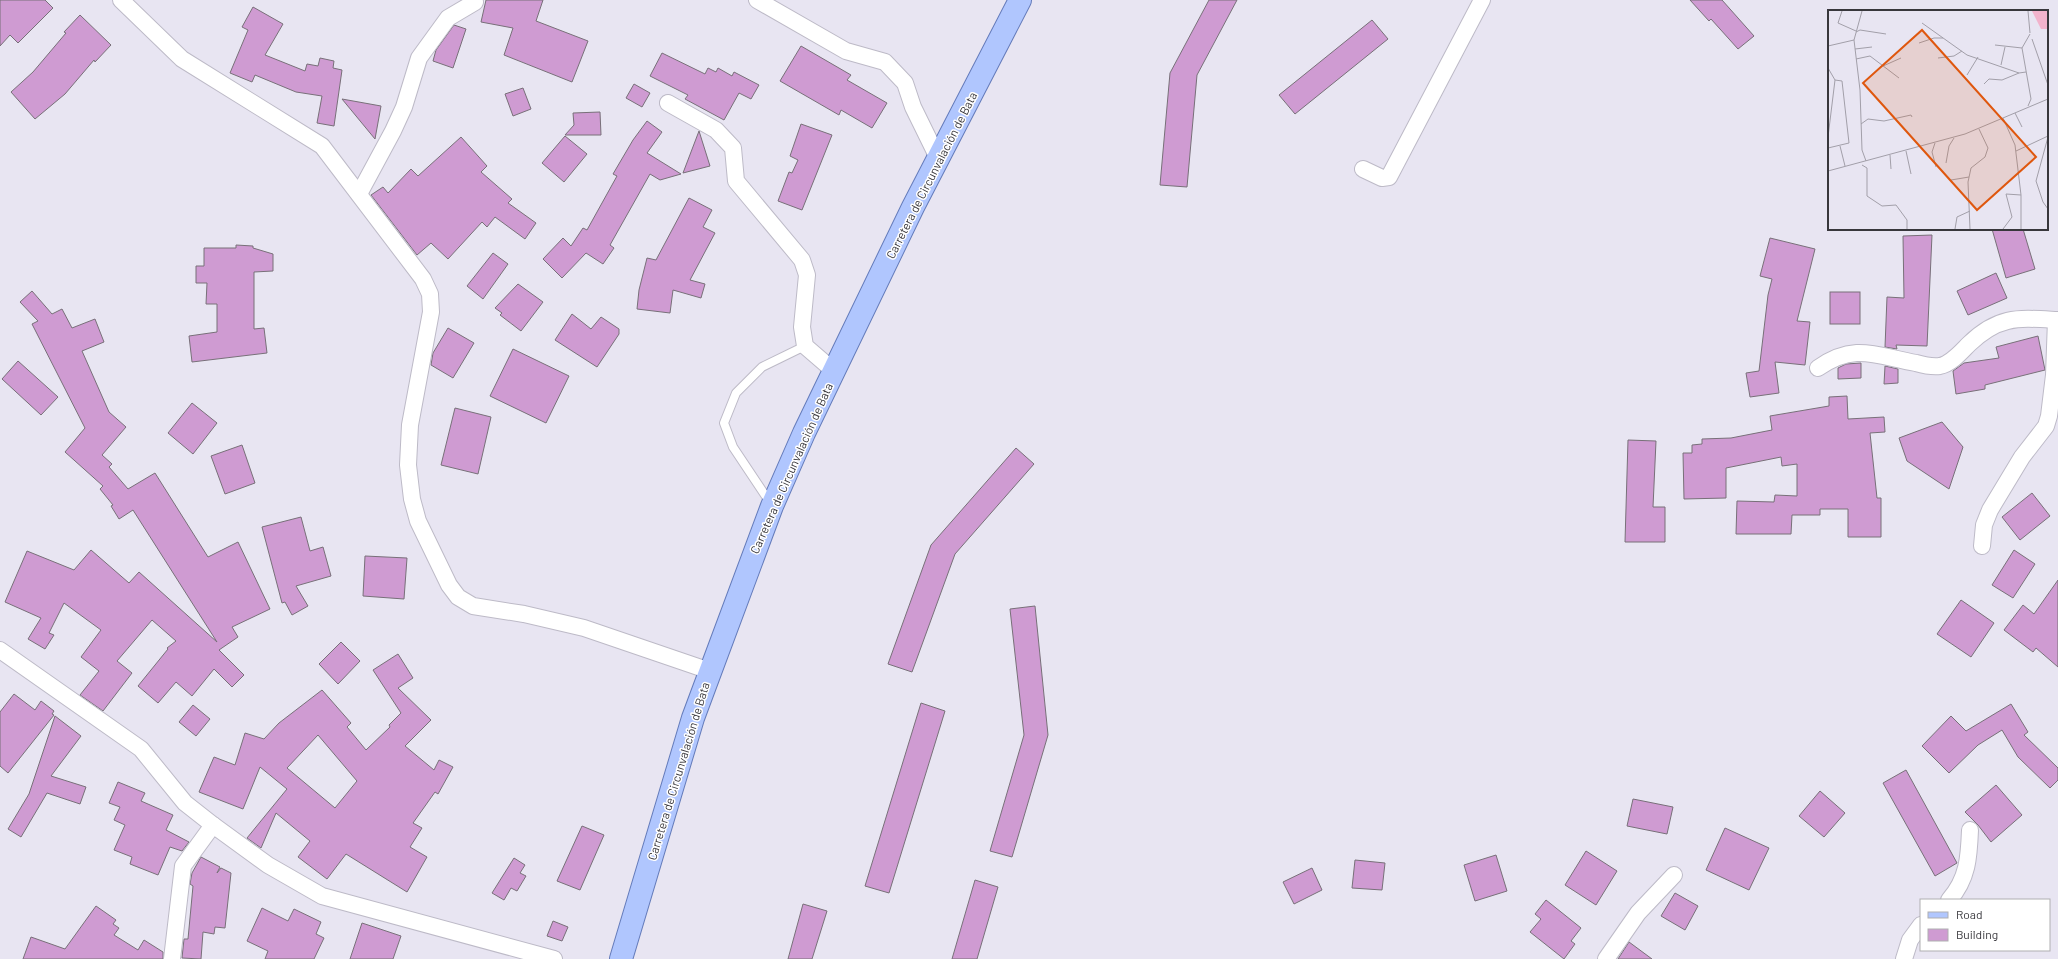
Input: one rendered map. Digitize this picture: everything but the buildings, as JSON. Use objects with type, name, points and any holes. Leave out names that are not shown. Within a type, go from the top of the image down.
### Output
[{"type":"main road","name":"Carretera de Circunvalación de Bata","points":[[620,959],[693,718],[772,506],[834,371],[938,158],[1020,0]]},
{"type":"street","points":[[121,0],[182,59],[322,146],[423,279],[430,294],[431,312],[410,425],[408,466],[412,499],[418,521],[449,585],[458,597],[474,606],[524,614],[584,628],[710,671]]},
{"type":"street","points":[[757,0],[846,51],[885,62],[905,83],[913,107],[938,158]]},
{"type":"street","points":[[1363,169],[1382,178],[1388,176],[1482,0]]},
{"type":"street","points":[[359,194],[393,131],[404,107],[419,58],[448,18],[475,2]]},
{"type":"street","points":[[668,103],[716,130],[733,148],[736,181],[802,260],[807,274],[802,327],[805,346],[834,371]]},
{"type":"street","points":[[1818,368],[1832,358],[1869,352],[1928,366],[1940,366],[1952,360],[1992,326],[2022,318],[2057,320],[2050,416],[2046,426],[2022,457],[1990,510],[1984,525],[1982,546]]},
{"type":"street","points":[[0,650],[141,749],[185,803],[268,866],[322,896],[554,959]]},
{"type":"street","points":[[172,959],[183,866],[214,825]]},
{"type":"street","points":[[1950,899],[1964,877],[1969,862],[1970,830]]},
{"type":"street","points":[[1606,959],[1638,913],[1674,875]]},
{"type":"street","points":[[1904,959],[1910,940],[1920,926]]},
{"type":"lane","points":[[772,506],[733,447],[724,423],[736,393],[762,367],[805,346]]}]
